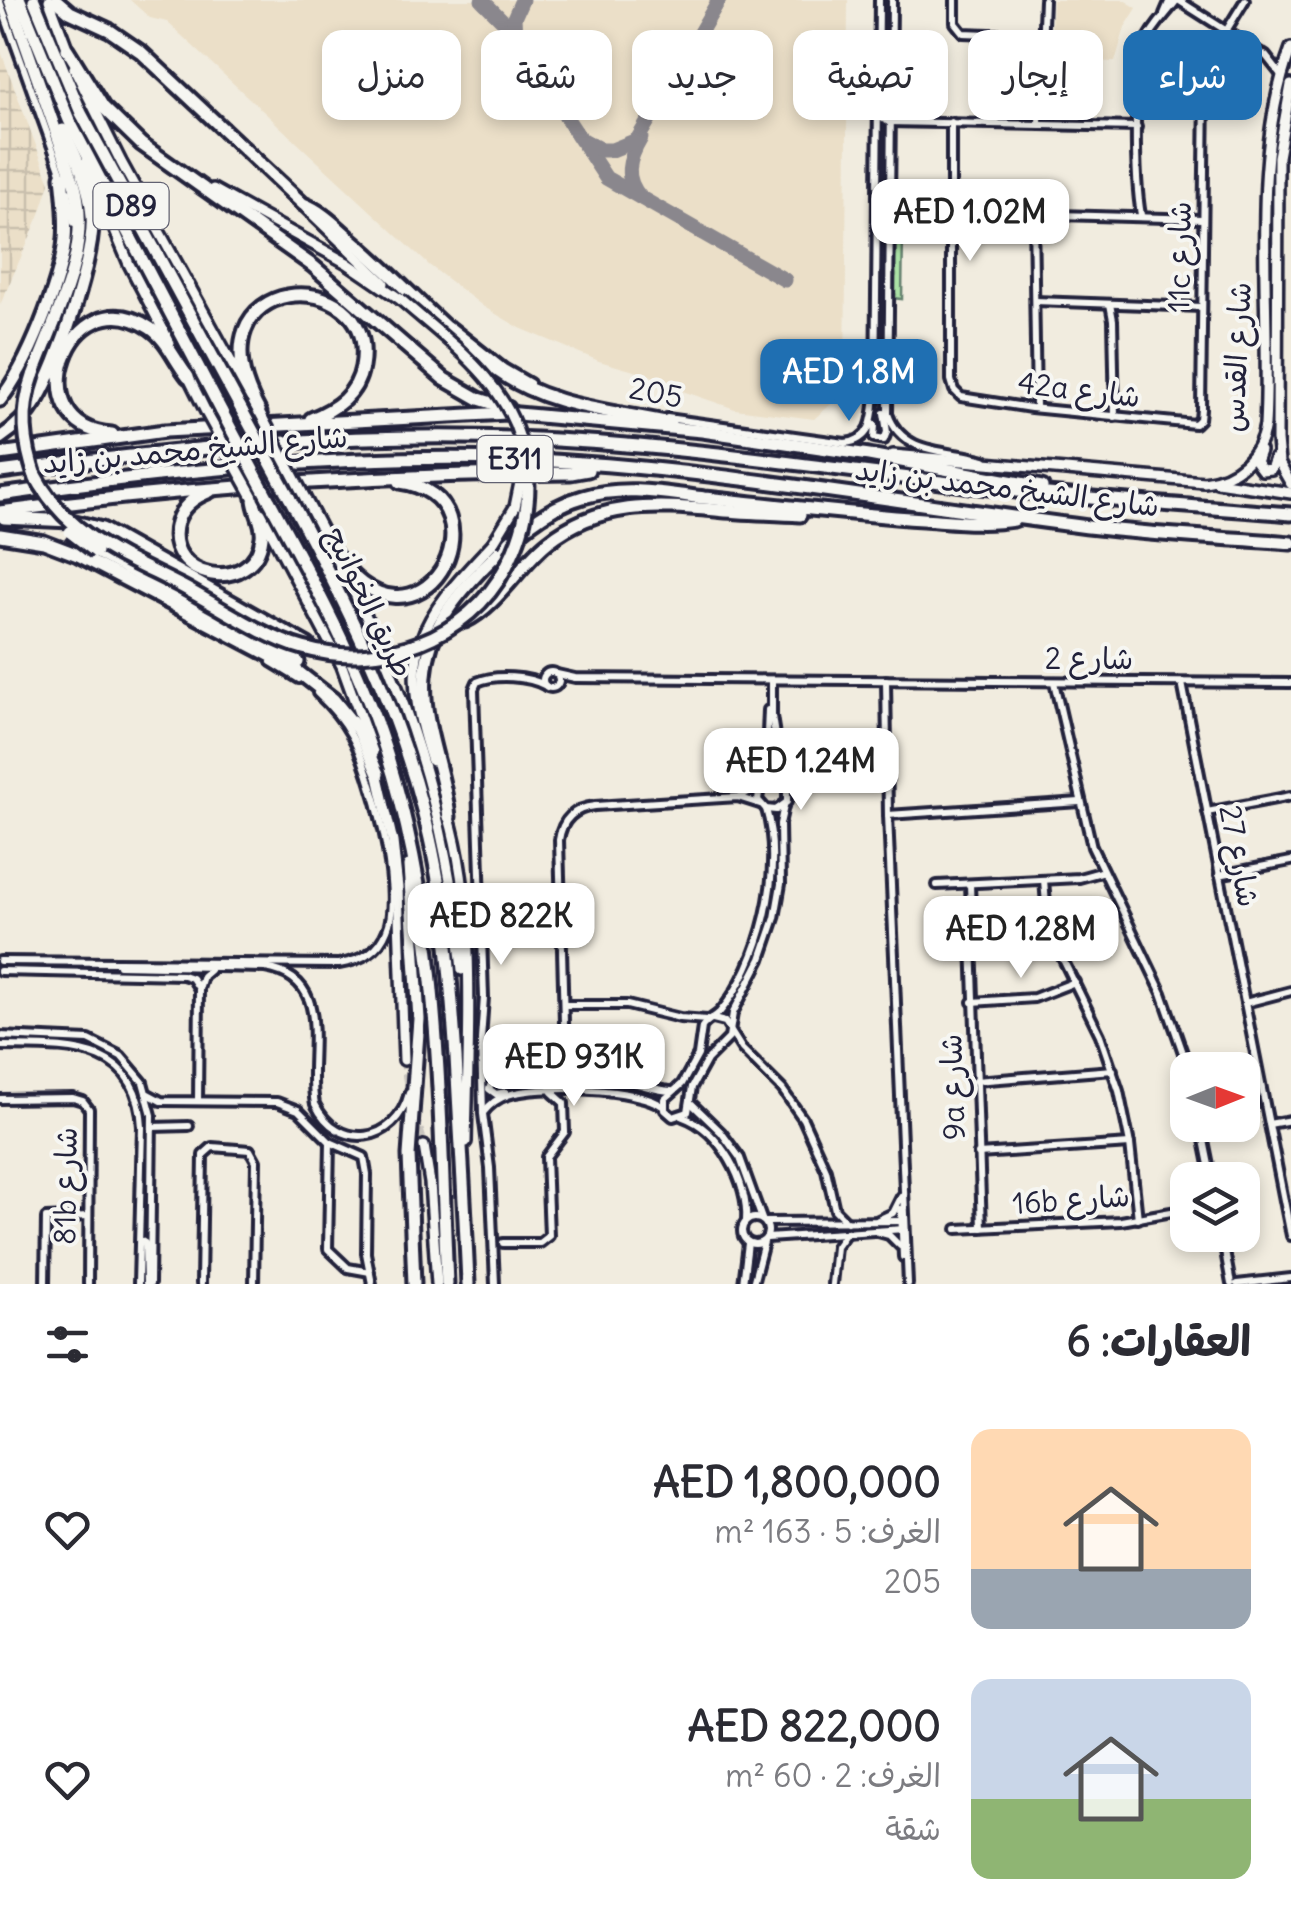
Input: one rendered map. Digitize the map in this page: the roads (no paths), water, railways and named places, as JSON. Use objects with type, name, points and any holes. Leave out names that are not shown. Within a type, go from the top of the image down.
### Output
[{"type":"highway","points":[[10,0],[80,206],[79,249],[33,376],[24,424],[34,473],[45,500],[72,534],[96,552],[304,666],[345,706],[378,774]]},
{"type":"highway","name":"طريق الخوانيج","points":[[20,0],[49,78],[80,140],[339,632],[365,690],[395,780],[422,900],[434,1020],[447,1284]]},
{"type":"highway","name":"طريق الخوانيج","points":[[34,0],[81,113],[340,593],[382,684],[422,807],[446,930],[468,1284]]},
{"type":"highway","points":[[52,0],[116,34],[148,58],[303,204],[321,214],[497,370],[535,392],[575,405],[702,431]]},
{"type":"highway","points":[[67,50],[118,125],[141,144],[313,266],[460,390],[540,415]]},
{"type":"highway","points":[[0,438],[26,416],[42,391],[92,246],[87,185],[43,90]]},
{"type":"highway","points":[[0,400],[22,366],[60,265],[66,230],[62,176]]},
{"type":"highway","points":[[258,411],[239,360],[250,321],[270,301],[282,296],[322,297],[353,322],[360,335],[363,362],[355,388],[346,399],[336,408],[302,422]]},
{"type":"highway","points":[[166,432],[152,429],[108,434],[82,424],[69,410],[62,392],[64,354],[77,334],[92,324],[110,318],[129,319],[160,337],[188,377]]},
{"type":"highway","points":[[0,454],[166,432],[302,422],[476,413],[540,415],[702,431],[869,455],[1000,478],[1070,496]]},
{"type":"highway","name":"شارع الشيخ محمد بن زايد","points":[[0,472],[216,446],[375,436],[482,437],[662,448],[1070,496],[1291,514]]},
{"type":"highway","points":[[462,622],[503,574],[520,534],[528,495],[522,450]]},
{"type":"highway","name":"شارع الشيخ محمد بن زايد","points":[[0,494],[185,470],[311,461],[475,458],[799,486],[1118,530],[1291,543]]},
{"type":"highway","points":[[0,515],[131,494],[371,478],[571,473],[597,466]]},
{"type":"highway","points":[[34,473],[56,508],[95,541],[277,637],[300,647],[350,654],[382,652],[429,640],[462,622],[480,611],[546,544],[568,528],[606,511],[646,505],[988,522],[1028,518]]},
{"type":"highway","points":[[332,550],[358,583],[388,596],[420,591],[435,581],[447,565],[453,531],[438,500],[416,486],[371,478]]},
{"type":"highway","points":[[233,486],[194,498],[178,520],[178,548],[196,570],[214,576],[233,574],[255,557],[262,533],[253,498]]},
{"type":"highway","points":[[449,817],[426,706],[426,659],[441,617],[451,602],[520,531],[564,504],[616,491],[840,514]]},
{"type":"highway","points":[[0,515],[72,521],[102,529],[282,633],[321,650]]},
{"type":"highway","points":[[0,535],[32,539],[67,550],[309,678],[359,731]]},
{"type":"highway","points":[[409,842],[419,997],[411,1062],[409,1155],[414,1284]]},
{"type":"main road","points":[[52,0],[67,50],[106,133],[305,498],[390,671],[422,761],[448,867],[466,1013]]},
{"type":"main road","name":"شارع القدس","points":[[1204,482],[1229,476],[1254,453],[1264,432],[1267,178],[1275,99],[1290,50]]},
{"type":"main road","name":"شارع القدس","points":[[1291,85],[1278,156],[1282,329],[1277,440],[1279,463],[1291,484]]},
{"type":"main road","points":[[1275,99],[1272,155],[1278,156]]},
{"type":"main road","points":[[80,140],[88,169],[129,264],[342,666],[368,736],[393,842],[411,1062]]},
{"type":"main road","points":[[185,172],[347,263],[400,299]]},
{"type":"main road","points":[[303,204],[488,380],[507,406],[522,450],[519,496],[511,518],[430,618],[418,653],[415,689],[418,716],[449,817],[466,928],[464,1184]]},
{"type":"main road","points":[[1266,398],[1267,432],[1256,462],[1262,470],[1273,466],[1277,440]]},
{"type":"main road","points":[[869,455],[1291,492]]},
{"type":"main road","points":[[424,1146],[437,1284]]},
{"type":"street","name":"205","points":[[879,0],[879,30]]},
{"type":"street","points":[[891,30],[892,0]]},
{"type":"street","points":[[956,0],[954,23],[960,31],[968,31]]},
{"type":"street","points":[[1043,30],[1044,0]]},
{"type":"street","points":[[1154,30],[1175,0],[1226,30]]},
{"type":"street","points":[[1230,30],[1245,0]]},
{"type":"street","points":[[0,2],[74,217],[66,287]]},
{"type":"street","points":[[1266,56],[1276,57],[1290,50]]},
{"type":"street","points":[[1262,53],[1281,75]]},
{"type":"street","name":"205","points":[[442,321],[504,368],[541,388],[584,401],[699,424],[853,442],[862,438],[870,428],[875,394],[878,120]]},
{"type":"street","points":[[882,120],[1137,124]]},
{"type":"street","points":[[1137,120],[1137,215]]},
{"type":"street","name":"11c شارع","points":[[1200,419],[1204,120]]},
{"type":"street","points":[[875,394],[873,436],[879,441],[887,435],[889,122]]},
{"type":"street","points":[[889,134],[904,122]]},
{"type":"street","points":[[953,122],[952,214],[1202,216]]},
{"type":"street","name":"42a شارع","points":[[952,214],[951,380],[961,397],[1186,425],[1200,419]]},
{"type":"street","points":[[1033,408],[1036,215]]},
{"type":"street","points":[[1035,304],[1202,304]]},
{"type":"street","points":[[1112,417],[1114,304]]},
{"type":"street","points":[[886,394],[892,424],[907,441],[992,464]]},
{"type":"street","points":[[0,961],[339,964],[364,957],[382,941],[389,926],[390,890],[382,829],[366,766],[353,737],[332,708],[304,683],[214,628]]},
{"type":"street","points":[[546,686],[546,673],[575,678]]},
{"type":"street","points":[[558,674],[558,684]]},
{"type":"street","points":[[495,1284],[490,1168],[482,1114],[484,1006],[474,689],[477,682],[488,678],[530,679],[551,688],[575,678]]},
{"type":"street","name":"شارع 2","points":[[575,678],[1291,683]]},
{"type":"street","points":[[664,1107],[664,1099],[682,1084],[698,1055],[702,1026],[726,1003],[741,976],[766,915],[770,831],[758,795],[763,784],[770,679]]},
{"type":"street","points":[[884,680],[908,1284]]},
{"type":"street","points":[[1057,682],[1080,802],[1102,872],[1162,993],[1183,1052]]},
{"type":"street","name":"شارع 27","points":[[1184,683],[1291,1236]]},
{"type":"street","points":[[682,1117],[690,1109],[692,1087],[707,1060],[727,1042],[733,1014],[761,959],[778,907],[780,824],[788,794],[778,771],[770,698]]},
{"type":"street","points":[[738,798],[774,779],[782,782]]},
{"type":"street","points":[[1207,812],[1291,796]]},
{"type":"street","points":[[579,1080],[570,1072],[566,1059],[559,840],[566,820],[589,806],[738,798],[776,810],[784,806]]},
{"type":"street","points":[[888,815],[1080,802]]},
{"type":"street","points":[[1220,875],[1291,860]]},
{"type":"street","points":[[937,885],[1079,878],[1102,872]]},
{"type":"street","points":[[1044,880],[1048,929],[1113,1070],[1130,1144],[1138,1219]]},
{"type":"street","name":"9a شارع","points":[[970,884],[982,1228]]},
{"type":"street","points":[[98,962],[276,970],[286,974],[304,989],[312,1010],[315,1104],[328,1123],[347,1134],[369,1136],[390,1126],[404,1109],[411,1062]]},
{"type":"street","points":[[198,1101],[199,989],[203,976],[221,968]]},
{"type":"street","points":[[0,971],[183,976],[192,978],[199,989]]},
{"type":"street","points":[[972,1002],[1034,998],[1075,982]]},
{"type":"street","points":[[1244,1000],[1291,992]]},
{"type":"street","points":[[564,1005],[639,1006],[680,1018],[724,1022],[746,1054],[782,1088],[803,1119],[820,1152],[838,1216],[847,1222]]},
{"type":"street","points":[[680,1018],[700,1036]]},
{"type":"street","points":[[0,1036],[71,1037],[96,1042],[126,1061],[148,1094],[152,1115],[148,1284]]},
{"type":"street","points":[[0,1046],[74,1048],[105,1058],[133,1088],[142,1127],[138,1284]]},
{"type":"street","points":[[720,1048],[746,1054]]},
{"type":"street","points":[[554,1080],[566,1059]]},
{"type":"street","points":[[481,1063],[495,1075],[522,1081]]},
{"type":"street","points":[[976,1080],[1113,1070]]},
{"type":"street","points":[[672,1091],[627,1081],[495,1080],[489,1086],[493,1094],[626,1092],[652,1099],[670,1116],[698,1124],[725,1155],[742,1191],[746,1221],[742,1232],[748,1242],[743,1284]]},
{"type":"street","points":[[566,1107],[579,1091]]},
{"type":"street","points":[[482,1114],[498,1100],[523,1092]]},
{"type":"street","points":[[502,1243],[540,1243],[548,1238],[546,1157],[566,1132],[566,1107],[552,1092]]},
{"type":"street","points":[[148,1094],[161,1100],[292,1105],[330,1142],[358,1153],[366,1163],[365,1238],[372,1284]]},
{"type":"street","name":"81b شارع","points":[[0,1099],[74,1098],[86,1105],[90,1114],[88,1284]]},
{"type":"street","points":[[152,1115],[161,1100]]},
{"type":"street","points":[[690,1101],[740,1158],[769,1230],[753,1284]]},
{"type":"street","points":[[1269,1124],[1291,1120]]},
{"type":"street","points":[[152,1126],[190,1126]]},
{"type":"street","points":[[901,1138],[903,1252],[908,1284]]},
{"type":"street","points":[[330,1142],[328,1250],[340,1264],[370,1272]]},
{"type":"street","points":[[978,1154],[1130,1144]]},
{"type":"street","points":[[201,1284],[203,1155],[212,1147],[241,1147],[253,1153],[256,1161],[254,1284]]},
{"type":"street","points":[[868,1222],[889,1216],[901,1197]]},
{"type":"street","points":[[822,1223],[834,1206]]},
{"type":"street","name":"16b شارع","points":[[958,1229],[1138,1219],[1170,1213]]},
{"type":"street","points":[[45,1284],[46,1218],[88,1216]]},
{"type":"street","points":[[746,1221],[754,1217],[764,1221],[904,1225]]},
{"type":"street","points":[[867,1232],[904,1225]]},
{"type":"street","points":[[832,1284],[836,1248],[847,1232]]},
{"type":"street","points":[[748,1242],[867,1232],[889,1235],[903,1252]]},
{"type":"street","points":[[822,1233],[831,1238],[836,1248]]},
{"type":"street","points":[[140,1241],[145,1243],[148,1284]]},
{"type":"street","points":[[1226,1252],[1234,1284],[1291,1276]]},
{"type":"tunnel","points":[[404,1060],[410,1097]]},
{"type":"tunnel","points":[[415,1117],[424,1146]]}]
